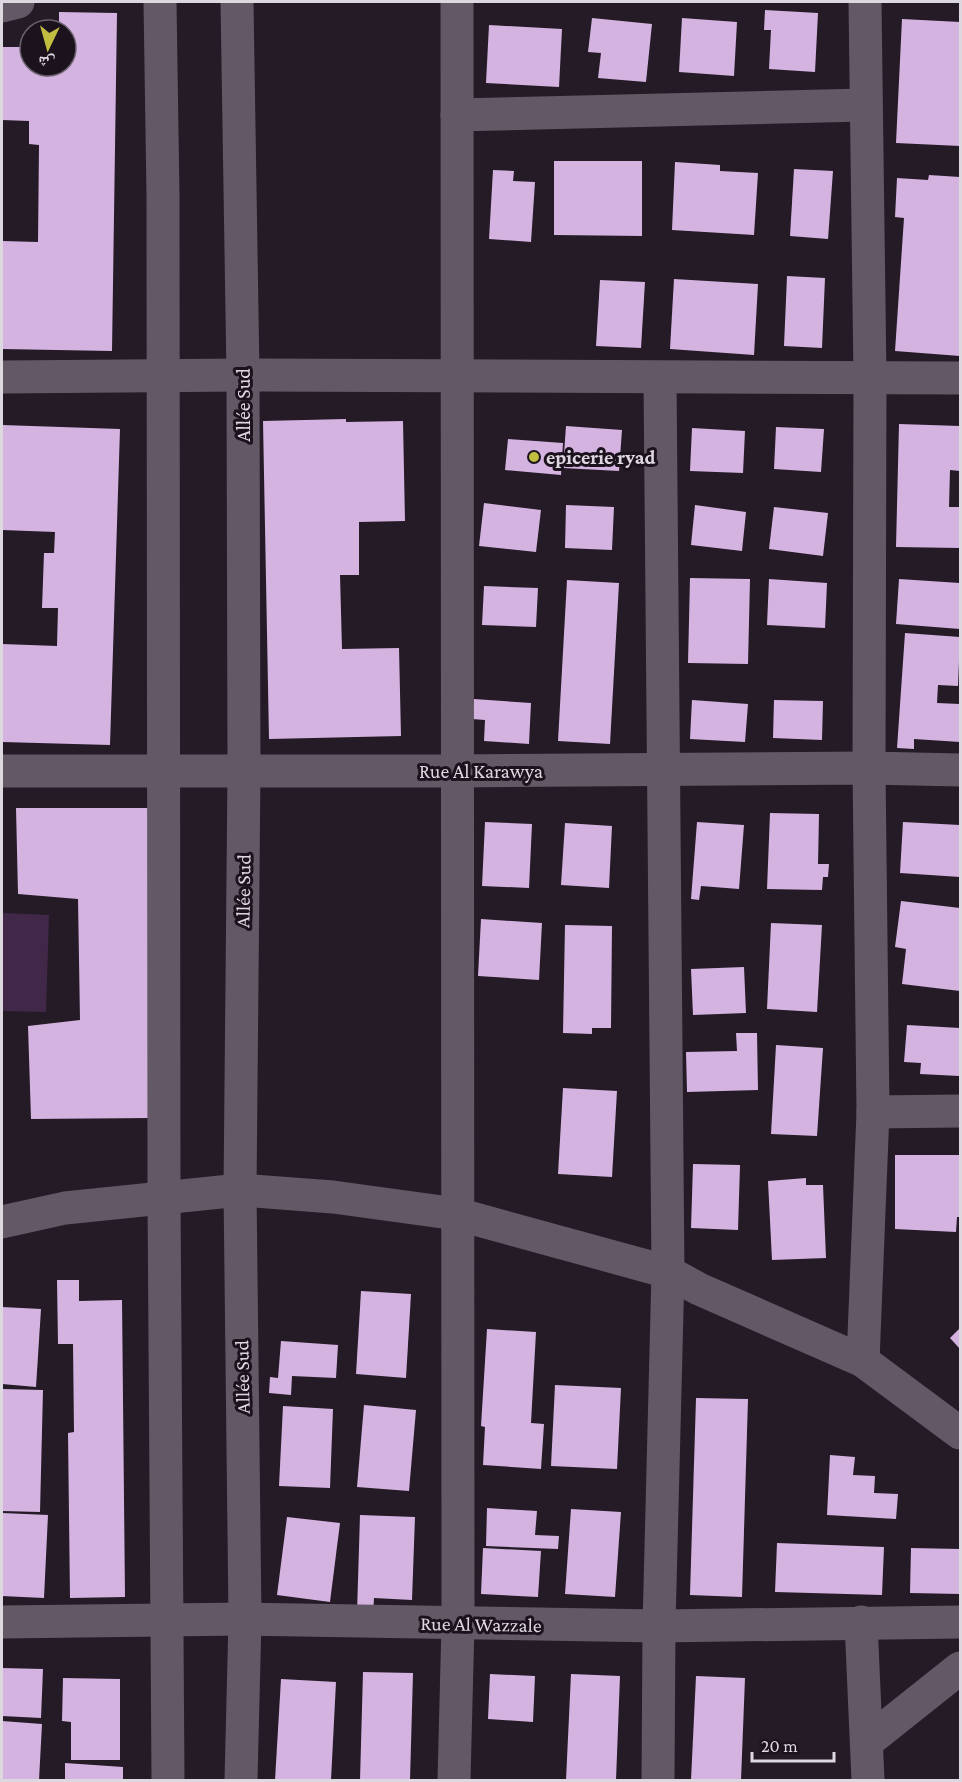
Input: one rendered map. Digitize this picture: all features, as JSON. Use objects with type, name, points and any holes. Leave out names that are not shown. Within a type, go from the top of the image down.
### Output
[{"type":"street","points":[[2,6],[18,2]]},
{"type":"street","points":[[160,2],[168,1780]]},
{"type":"street","name":"Allée Sud","points":[[237,2],[243,375],[244,771],[240,1190],[245,1619],[241,1780]]},
{"type":"street","points":[[454,1780],[458,1624],[457,2]]},
{"type":"street","points":[[863,1361],[873,1112],[869,768],[870,378],[864,105],[865,2]]},
{"type":"street","points":[[457,115],[864,105]]},
{"type":"street","points":[[2,377],[243,375],[457,378],[960,378]]},
{"type":"street","points":[[658,1780],[659,1626],[668,1272],[660,378]]},
{"type":"street","name":"Rue Al Karawya","points":[[2,771],[869,768],[960,770]]},
{"type":"street","points":[[873,1112],[960,1111]]},
{"type":"street","points":[[2,1222],[65,1208],[164,1196],[240,1190],[333,1197],[457,1214],[668,1272],[699,1289],[863,1361],[960,1433]]},
{"type":"street","name":"Rue Al Wazzale","points":[[2,1622],[245,1619],[659,1626],[960,1622]]},
{"type":"street","points":[[861,1622],[868,1780]]},
{"type":"street","points":[[867,1742],[960,1668]]},
{"type":"shaded area","points":[[2,913],[49,915],[46,1012],[2,1011]]},
{"type":"building","points":[[765,10],[818,13],[815,72],[769,69],[771,30],[764,30]]},
{"type":"building","points":[[59,12],[117,13],[112,351],[2,349],[2,241],[38,242],[39,145],[29,144],[29,121],[2,120],[2,47],[18,47],[18,78],[78,78],[78,18],[59,18]]},
{"type":"building","points":[[592,18],[652,24],[646,82],[598,78],[601,53],[588,52]]},
{"type":"building","points":[[682,18],[737,22],[734,76],[679,72]]},
{"type":"building","points":[[902,19],[960,22],[960,146],[896,143]]},
{"type":"building","points":[[489,25],[562,29],[559,87],[486,83]]},
{"type":"building","points":[[554,161],[642,161],[642,236],[554,235]]},
{"type":"building","points":[[675,162],[720,165],[720,171],[758,173],[754,235],[672,230]]},
{"type":"building","points":[[794,169],[833,171],[828,239],[790,236]]},
{"type":"building","points":[[493,170],[514,171],[513,181],[535,182],[531,242],[489,239]]},
{"type":"building","points":[[929,175],[960,177],[960,356],[895,351],[904,218],[895,217],[897,178],[928,180]]},
{"type":"building","points":[[787,276],[825,278],[822,348],[784,346]]},
{"type":"building","points":[[674,279],[758,284],[754,355],[670,349]]},
{"type":"building","points":[[600,280],[645,282],[641,348],[596,346]]},
{"type":"building","points":[[346,419],[346,422],[403,421],[405,521],[359,522],[359,575],[340,575],[342,649],[399,648],[401,736],[269,739],[263,421]]},
{"type":"building","points":[[899,424],[960,426],[960,471],[950,470],[949,507],[960,507],[960,548],[896,547]]},
{"type":"building","points":[[2,425],[120,429],[110,745],[2,742],[2,644],[57,646],[58,608],[42,608],[44,553],[54,553],[55,532],[2,530]]},
{"type":"building","points":[[566,426],[622,430],[619,471],[563,468]]},
{"type":"building","points":[[776,427],[824,429],[821,472],[774,469]]},
{"type":"building","points":[[692,428],[745,431],[743,473],[690,471]]},
{"type":"building","name":"epicerie ryad","points":[[508,439],[563,443],[561,475],[505,470]]},
{"type":"building","points":[[484,503],[541,510],[536,552],[479,546]]},
{"type":"building","points":[[566,505],[614,507],[612,550],[565,548]]},
{"type":"building","points":[[695,505],[746,512],[742,551],[691,545]]},
{"type":"building","points":[[774,507],[828,513],[823,556],[769,549]]},
{"type":"building","points":[[690,578],[750,579],[748,664],[688,663]]},
{"type":"building","points":[[769,579],[827,583],[825,628],[767,625]]},
{"type":"building","points":[[899,579],[960,583],[960,629],[896,624]]},
{"type":"building","points":[[567,580],[619,583],[610,744],[558,741]]},
{"type":"building","points":[[484,586],[538,588],[536,627],[482,625]]},
{"type":"building","points":[[905,633],[960,637],[958,686],[938,685],[937,703],[960,704],[960,742],[914,739],[914,749],[897,748]]},
{"type":"building","points":[[474,699],[531,703],[529,744],[484,741],[485,720],[472,719]]},
{"type":"building","points":[[692,700],[748,704],[745,742],[690,739]]},
{"type":"building","points":[[774,700],[823,701],[822,740],[773,738]]},
{"type":"building","points":[[16,808],[150,808],[151,1118],[31,1119],[28,1026],[80,1020],[78,899],[18,894]]},
{"type":"building","points":[[770,813],[819,814],[818,864],[829,864],[828,877],[823,877],[822,890],[767,889]]},
{"type":"building","points":[[485,822],[532,824],[529,888],[482,886]]},
{"type":"building","points":[[697,822],[744,825],[739,889],[701,886],[699,900],[691,899]]},
{"type":"building","points":[[903,822],[960,825],[960,877],[900,873]]},
{"type":"building","points":[[565,823],[612,826],[609,888],[561,885]]},
{"type":"building","points":[[901,901],[960,908],[960,991],[902,984],[906,949],[895,947]]},
{"type":"building","points":[[481,919],[542,923],[539,980],[478,976]]},
{"type":"building","points":[[771,923],[822,925],[817,1012],[767,1009]]},
{"type":"building","points":[[565,925],[612,926],[611,1028],[592,1028],[592,1034],[563,1033]]},
{"type":"building","points":[[744,967],[746,1013],[693,1015],[691,969]]},
{"type":"building","points":[[907,1025],[960,1028],[959,1076],[920,1074],[921,1063],[904,1062]]},
{"type":"building","points":[[736,1033],[757,1033],[758,1090],[687,1092],[686,1052],[737,1051]]},
{"type":"building","points":[[776,1045],[823,1048],[817,1136],[771,1134]]},
{"type":"building","points":[[563,1088],[617,1091],[612,1177],[558,1174]]},
{"type":"building","points":[[895,1155],[960,1155],[960,1217],[957,1217],[956,1232],[895,1229]]},
{"type":"building","points":[[693,1164],[740,1165],[738,1230],[691,1228]]},
{"type":"building","points":[[806,1178],[806,1185],[823,1185],[826,1258],[772,1260],[768,1181]]},
{"type":"building","points":[[57,1280],[79,1280],[79,1301],[122,1300],[125,1597],[70,1598],[68,1433],[74,1432],[73,1344],[58,1344]]},
{"type":"building","points":[[361,1291],[411,1294],[406,1378],[356,1374]]},
{"type":"building","points":[[2,1307],[41,1309],[36,1387],[2,1384]]},
{"type":"building","points":[[960,1328],[960,1349],[950,1338]]},
{"type":"building","points":[[487,1329],[536,1332],[531,1423],[544,1424],[541,1469],[483,1465],[485,1427],[481,1426]]},
{"type":"building","points":[[281,1341],[338,1345],[336,1378],[292,1376],[291,1395],[269,1393],[270,1377],[278,1378]]},
{"type":"building","points":[[555,1385],[621,1388],[617,1469],[551,1466]]},
{"type":"building","points":[[2,1389],[43,1390],[40,1512],[2,1511]]},
{"type":"building","points":[[696,1398],[748,1399],[742,1597],[690,1595]]},
{"type":"building","points":[[364,1405],[416,1410],[409,1491],[357,1487]]},
{"type":"building","points":[[283,1406],[333,1409],[330,1488],[279,1486]]},
{"type":"building","points":[[830,1455],[855,1457],[853,1475],[875,1476],[874,1493],[898,1494],[896,1519],[827,1515]]},
{"type":"building","points":[[487,1508],[537,1511],[535,1535],[559,1536],[558,1549],[486,1546]]},
{"type":"building","points":[[571,1509],[621,1512],[615,1597],[565,1594]]},
{"type":"building","points":[[2,1513],[48,1515],[44,1598],[2,1596]]},
{"type":"building","points":[[360,1515],[415,1517],[412,1600],[374,1598],[373,1614],[357,1613]]},
{"type":"building","points":[[287,1517],[340,1523],[330,1602],[277,1595]]},
{"type":"building","points":[[777,1543],[884,1547],[882,1595],[775,1592]]},
{"type":"building","points":[[483,1548],[541,1551],[538,1597],[481,1594]]},
{"type":"building","points":[[911,1548],[960,1549],[960,1594],[910,1593]]},
{"type":"building","points":[[2,1668],[43,1669],[41,1718],[2,1716]]},
{"type":"building","points":[[363,1672],[413,1673],[410,1780],[360,1780]]},
{"type":"building","points":[[490,1674],[535,1676],[533,1722],[488,1719]]},
{"type":"building","points":[[571,1674],[620,1676],[616,1780],[566,1780]]},
{"type":"building","points":[[696,1676],[745,1678],[741,1780],[691,1780]]},
{"type":"building","points":[[63,1678],[120,1679],[120,1760],[71,1760],[71,1722],[62,1721]]},
{"type":"building","points":[[281,1679],[336,1682],[331,1780],[275,1780]]},
{"type":"building","points":[[2,1721],[42,1724],[39,1780],[2,1780]]},
{"type":"building","points":[[65,1763],[123,1767],[123,1780],[65,1780]]},
{"type":"place","name":"epicerie ryad","points":[[534,457]]}]
